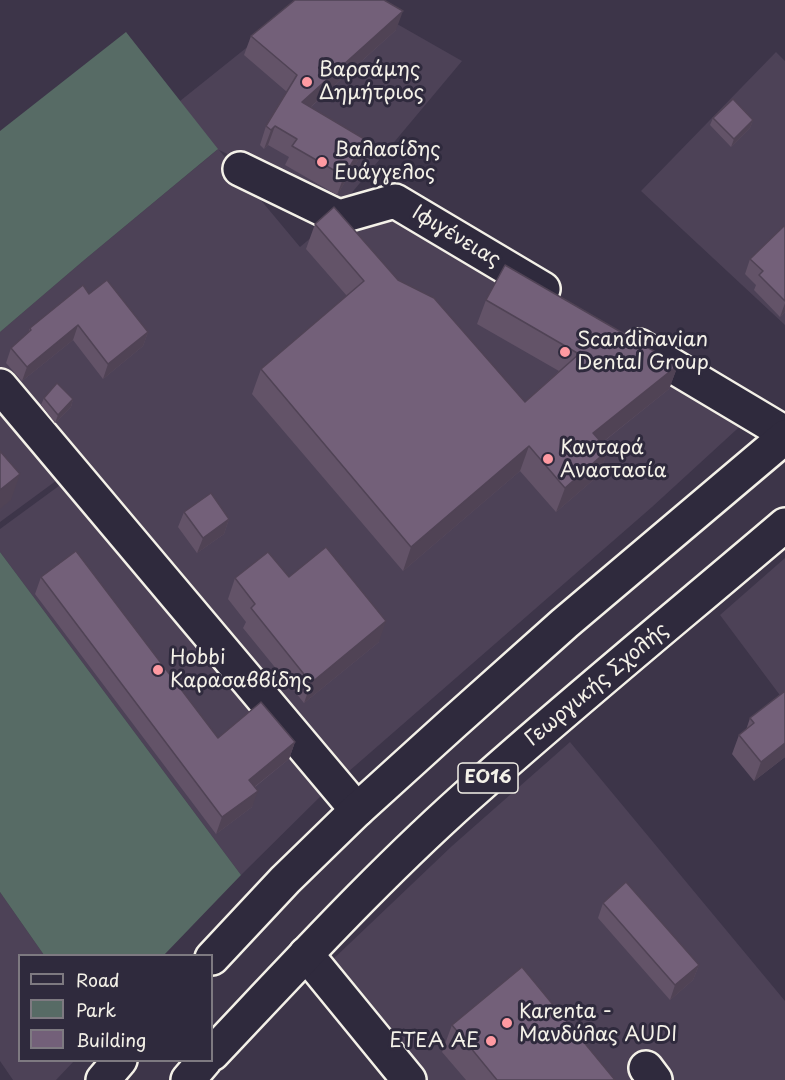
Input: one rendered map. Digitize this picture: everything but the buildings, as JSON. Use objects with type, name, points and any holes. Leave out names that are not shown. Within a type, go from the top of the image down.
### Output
[{"type":"main road","name":"Ιφιγένειας","points":[[240,169],[339,217],[394,201],[569,304]]},
{"type":"main road","points":[[213,957],[285,879],[357,810],[565,623],[785,435],[610,329]]},
{"type":"main road","points":[[0,387],[357,810]]},
{"type":"main road","name":"Γεωργικής Σχολής","points":[[213,1054],[306,954],[407,852],[480,784],[785,525]]},
{"type":"main road","points":[[306,954],[409,1080]]},
{"type":"main road","points":[[103,1080],[118,1062]]},
{"type":"shaded area","points":[[306,0],[355,0],[462,61],[339,208],[219,150],[300,247],[326,225],[387,209],[748,419],[652,507],[340,779],[0,373],[0,332],[217,150],[180,101]]},
{"type":"shaded area","points":[[776,52],[785,61],[785,325],[641,191]]},
{"type":"shaded area","points":[[0,401],[64,475],[0,522]]},
{"type":"shaded area","name":"Hobbi Καρασαββίδης","points":[[67,480],[329,788],[241,875],[0,552],[0,529]]},
{"type":"shaded area","points":[[785,558],[785,702],[720,615]]},
{"type":"shaded area","points":[[570,742],[785,1001],[785,1080],[425,1080],[328,964],[452,846]]},
{"type":"shaded area","points":[[0,892],[43,954],[18,954],[18,1062],[73,1062],[56,1080],[13,1080],[0,1061]]},
{"type":"green space","points":[[126,32],[218,149],[0,332],[0,131]]},
{"type":"green space","points":[[0,552],[241,875],[165,954],[43,954],[0,892]]},
{"type":"place","name":"Βαρσάμης Δημήτριος","points":[[307,82]]},
{"type":"place","name":"Βαλασίδης Ευάγγελος","points":[[322,162]]},
{"type":"place","name":"Scandinavian Dental Group","points":[[565,352]]},
{"type":"place","name":"Κανταρά Αναστασία","points":[[548,459]]},
{"type":"place","name":"Hobbi Καρασαββίδης","points":[[158,670]]},
{"type":"place","name":"Karenta - Μανδύλας AUDI","points":[[507,1023]]},
{"type":"place","name":"ΕΤΕΑ ΑΕ","points":[[491,1041]]}]
